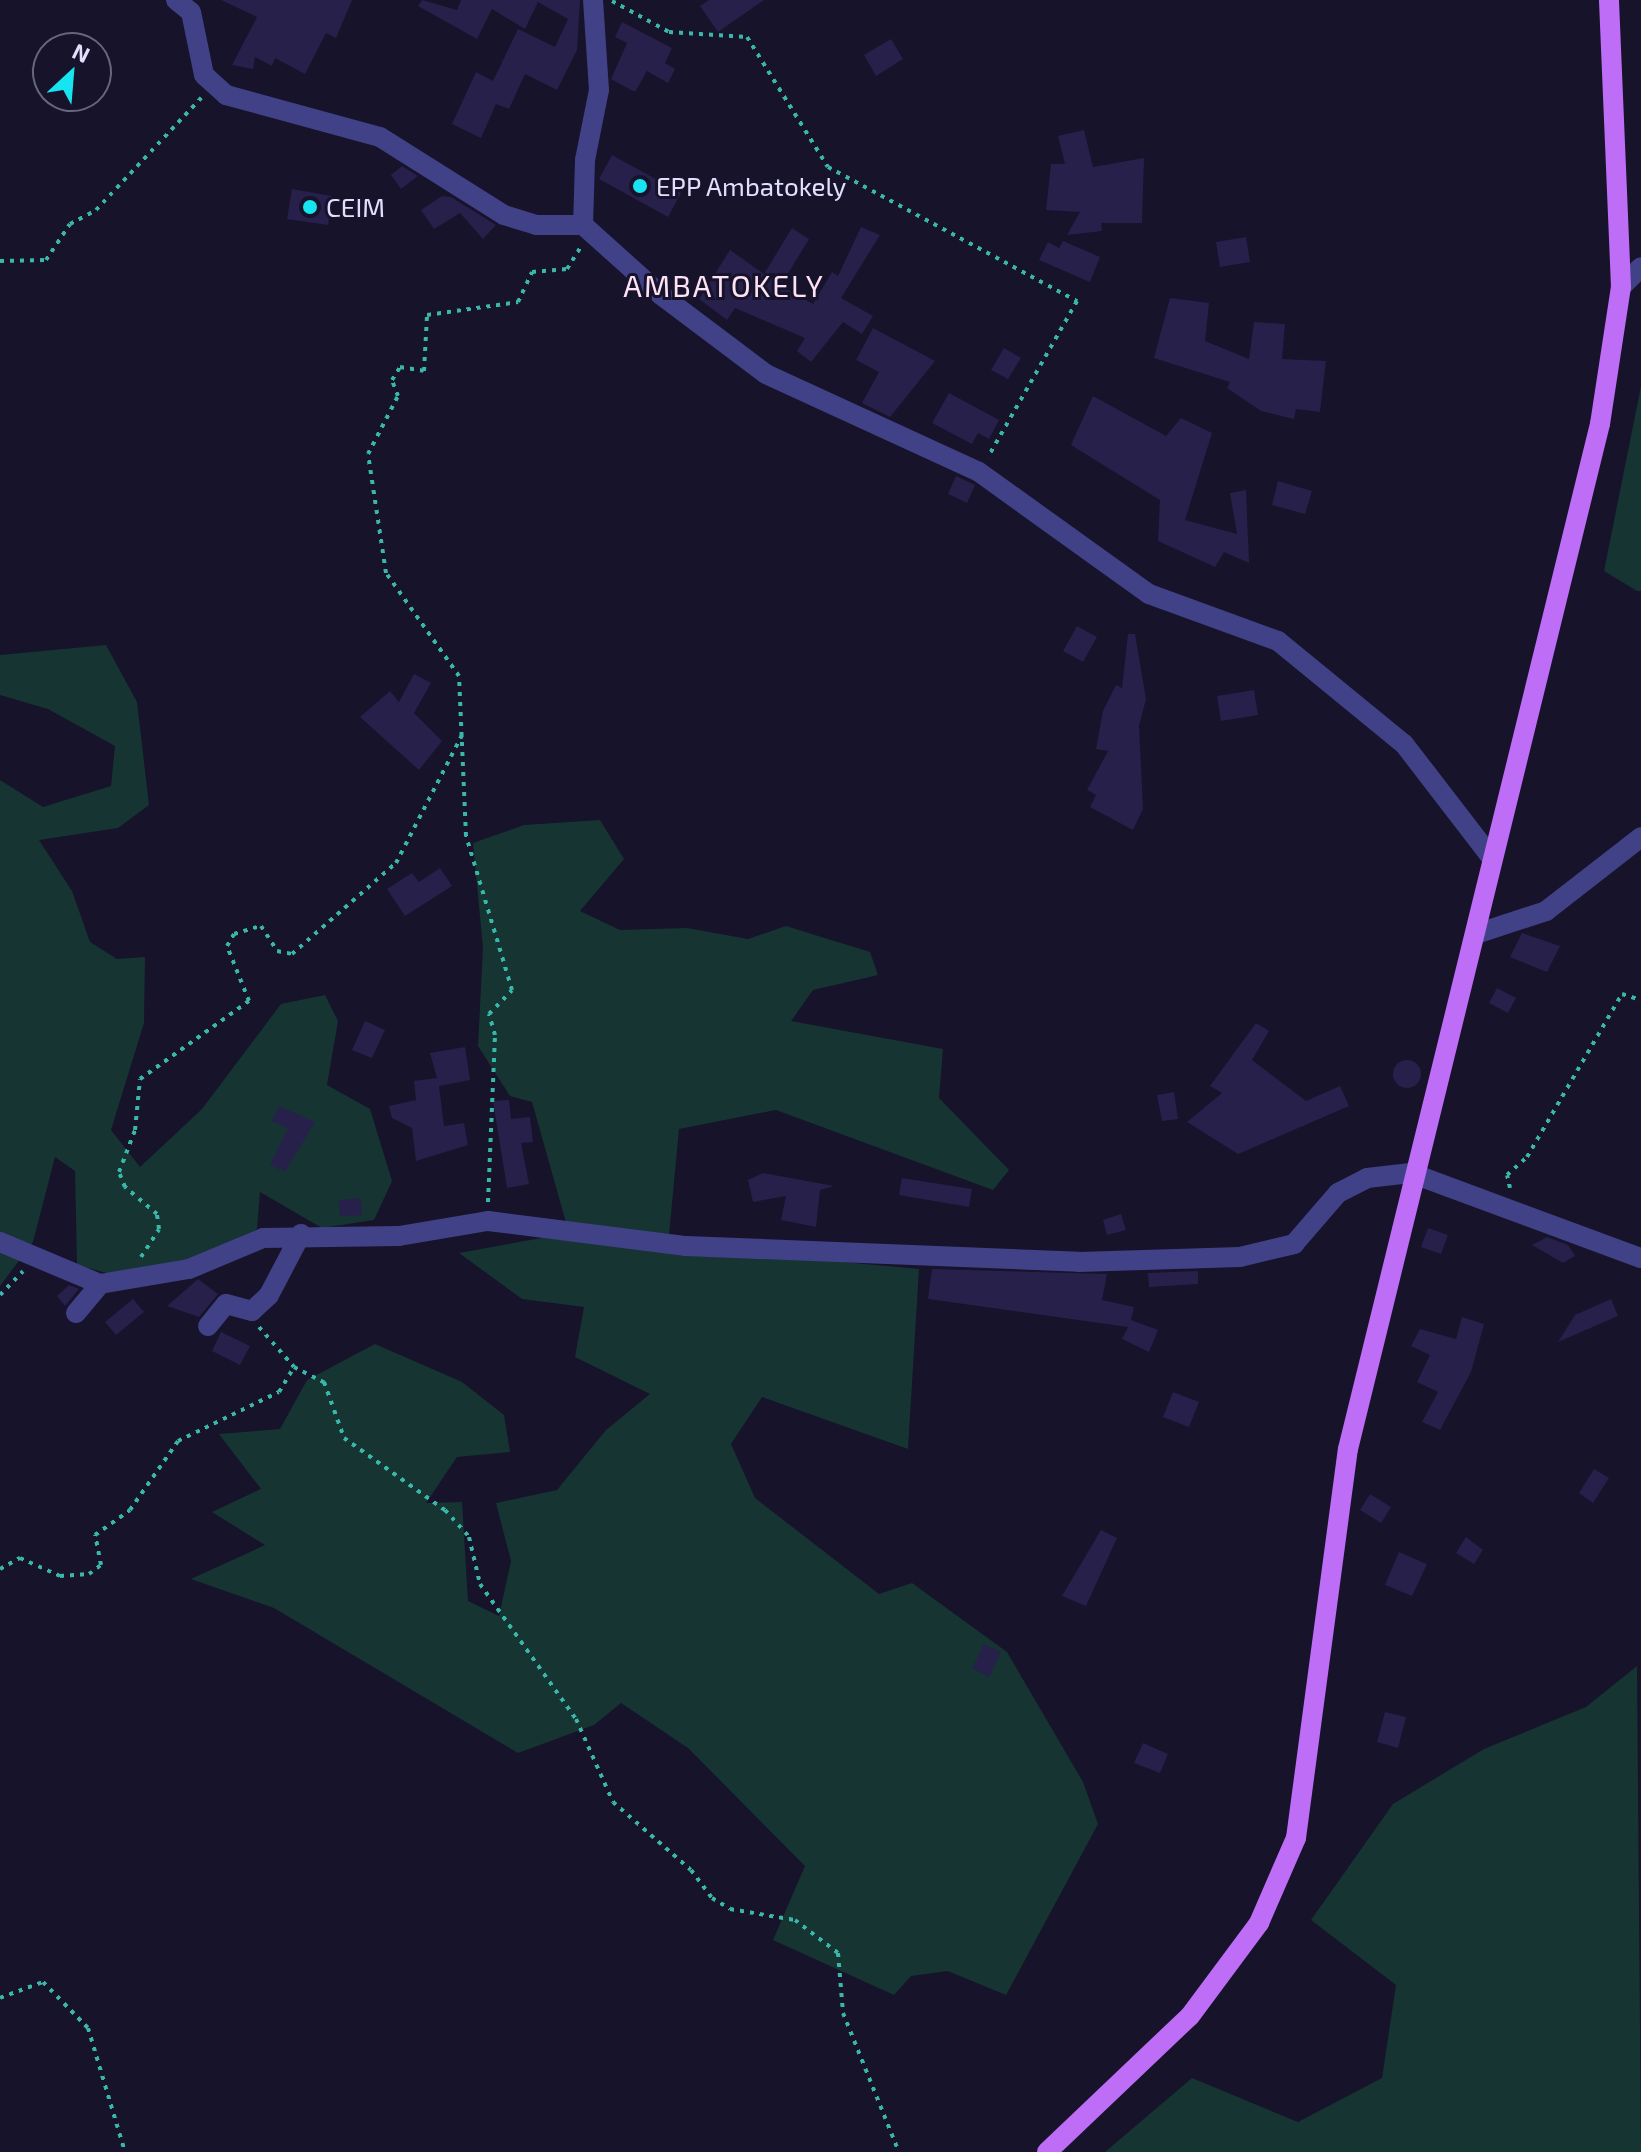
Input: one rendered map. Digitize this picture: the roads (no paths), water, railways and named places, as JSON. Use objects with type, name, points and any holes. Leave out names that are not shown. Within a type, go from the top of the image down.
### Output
[{"type":"main road","points":[[1047,2152],[1190,2016],[1259,1923],[1286,1865],[1311,1770],[1315,1661],[1348,1449],[1411,1173],[1476,934],[1491,857],[1600,424],[1621,287],[1609,0]]},
{"type":"street","points":[[176,0],[191,12],[209,85],[268,109],[380,137],[504,215],[536,225],[583,225],[766,374],[979,472],[1123,579],[1278,641],[1325,676],[1404,744],[1491,857]]},
{"type":"street","points":[[583,225],[585,160],[599,90],[593,0]]},
{"type":"street","points":[[1621,287],[1641,267]]},
{"type":"street","points":[[1476,934],[1546,911],[1641,837]]},
{"type":"street","points":[[0,1242],[100,1284],[124,1284],[189,1269],[263,1238],[301,1234],[399,1236],[488,1221],[718,1247],[1079,1262],[1240,1257],[1294,1244],[1338,1193],[1367,1178],[1411,1173],[1513,1205],[1641,1258]]},
{"type":"street","points":[[208,1326],[221,1309],[252,1311],[269,1295],[301,1234]]},
{"type":"street","points":[[76,1313],[100,1284]]},
{"type":"place","name":"EPP Ambatokely","points":[[640,186]]},
{"type":"place","name":"CEIM","points":[[310,207]]},
{"type":"district","name":"AMBATOKELY","points":[[724,285]]}]
